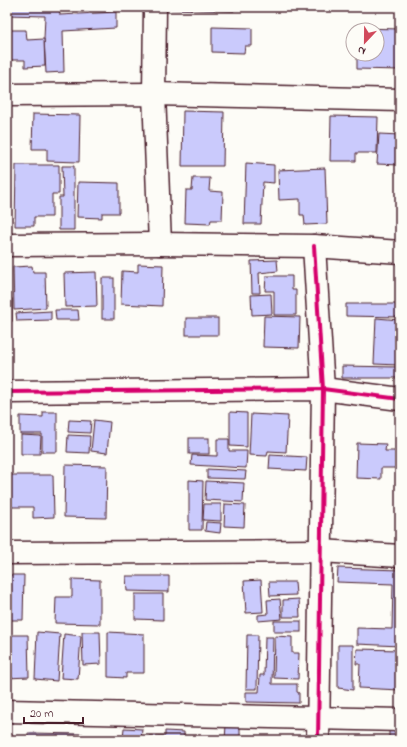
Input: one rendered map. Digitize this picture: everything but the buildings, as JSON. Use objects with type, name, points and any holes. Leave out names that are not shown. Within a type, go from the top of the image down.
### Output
[{"type":"street","points":[[155,7],[154,94],[160,244]]},
{"type":"street","points":[[7,95],[154,94],[400,100]]},
{"type":"street","points":[[7,245],[160,244],[314,246],[400,252]]},
{"type":"street","points":[[314,246],[323,389],[318,740]]},
{"type":"street","points":[[7,392],[323,389],[400,399]]},
{"type":"street","points":[[7,553],[321,551],[400,556]]},
{"type":"street","points":[[7,711],[400,720]]},
{"type":"cycle path","points":[[314,246],[323,389],[318,740]]},
{"type":"cycle path","points":[[7,392],[323,389],[400,399]]}]
